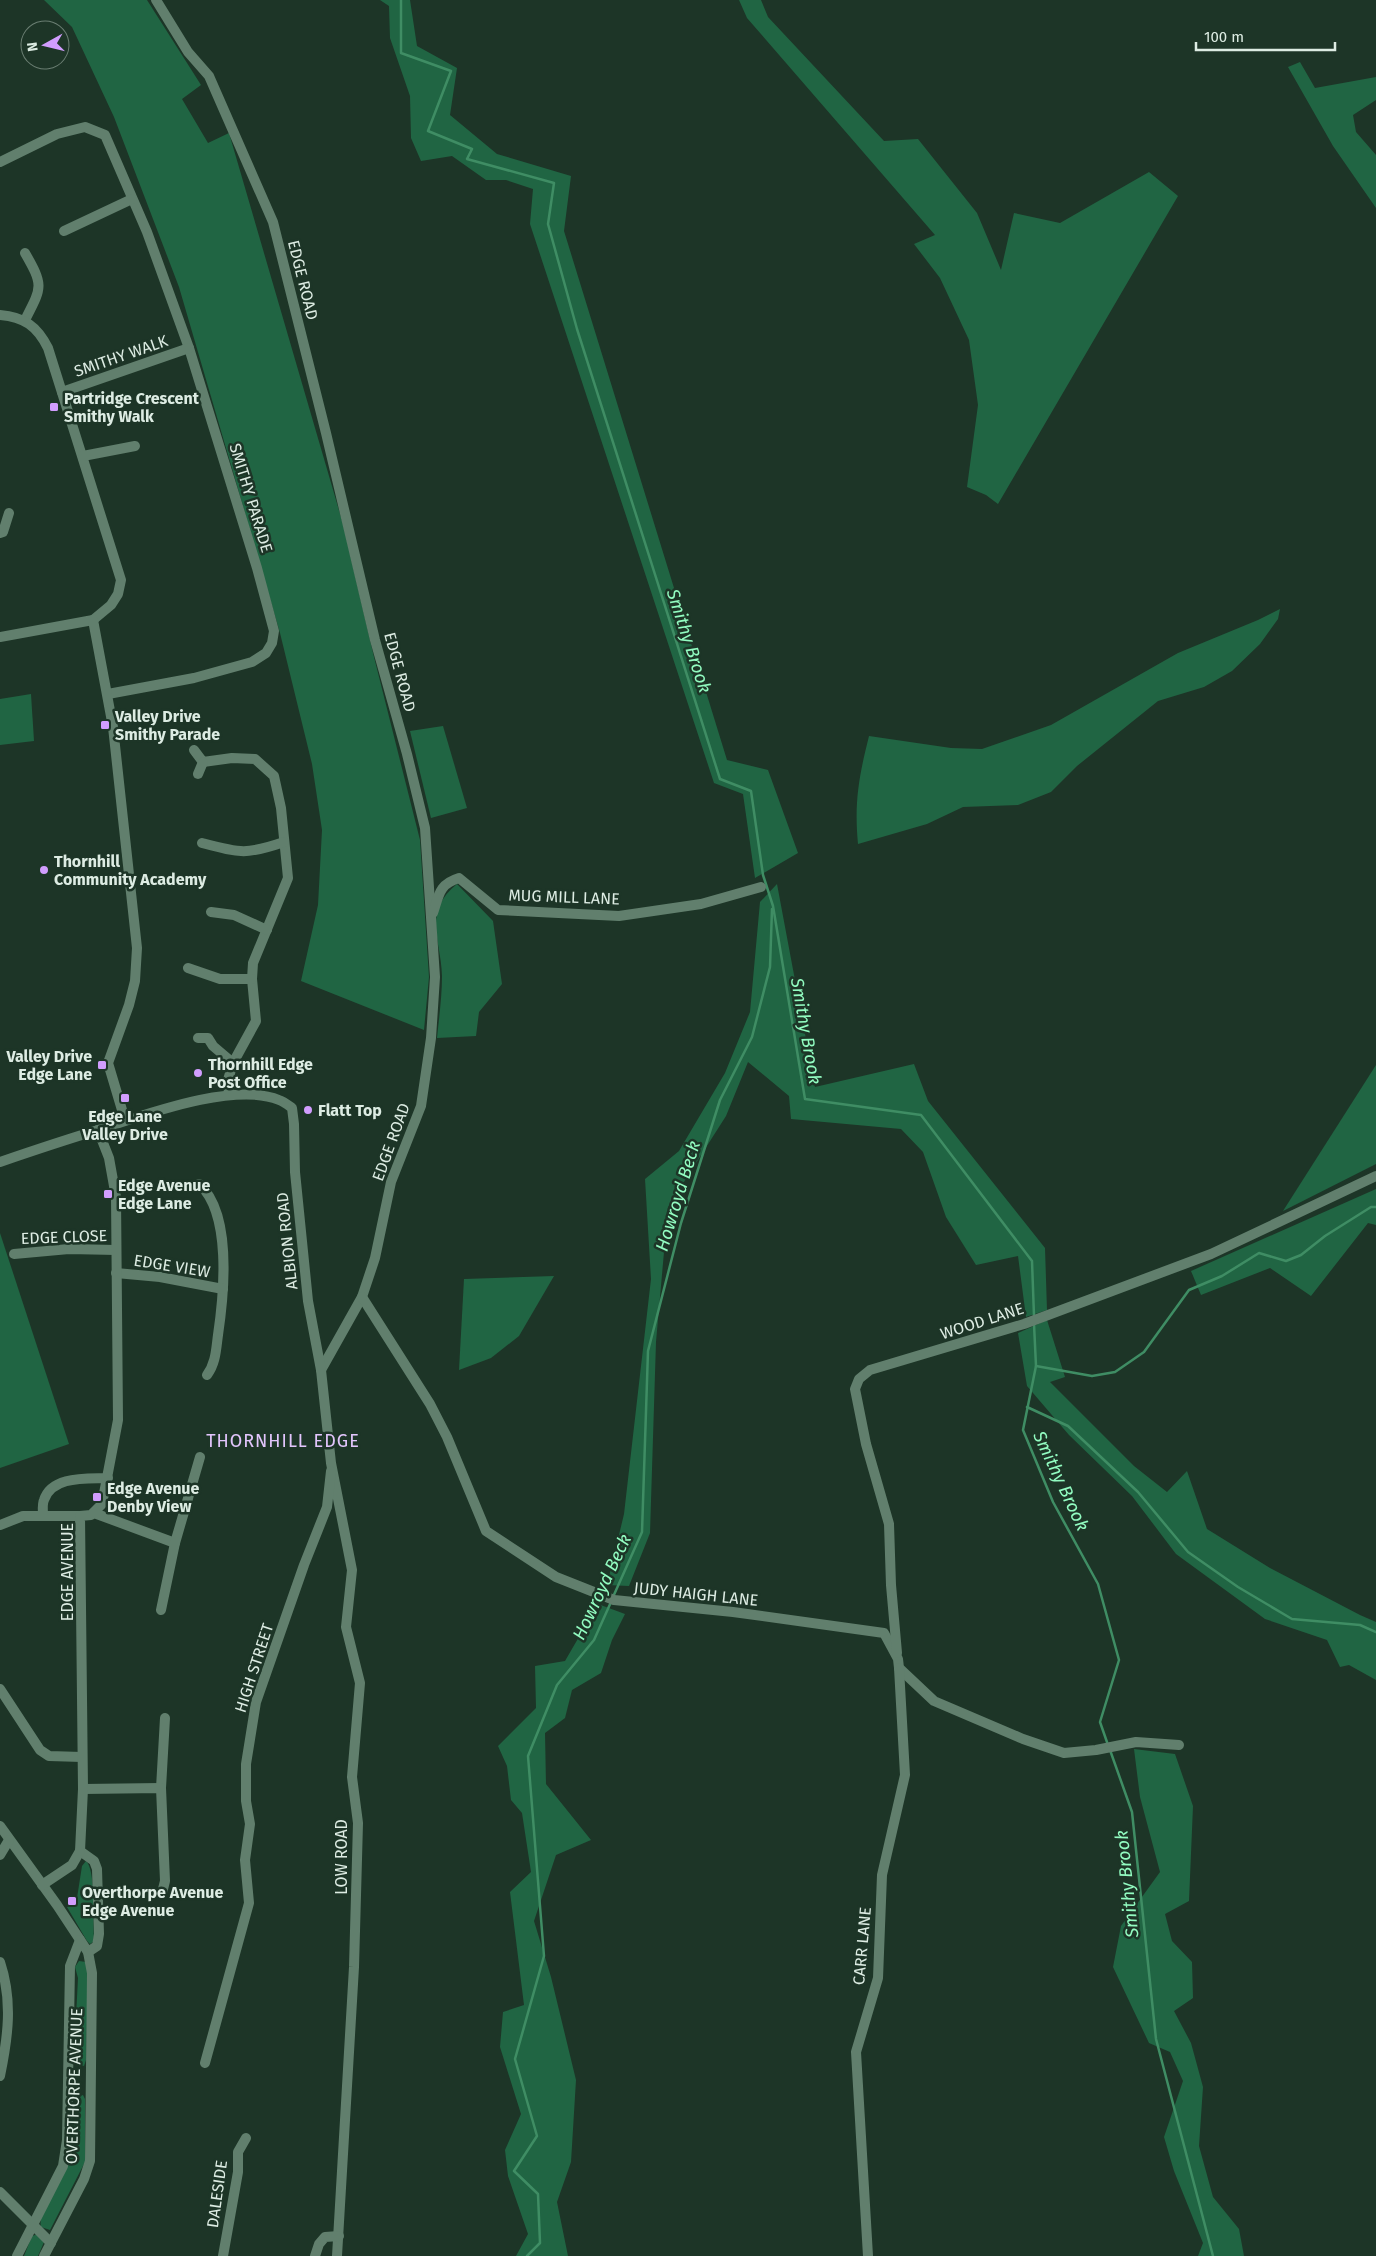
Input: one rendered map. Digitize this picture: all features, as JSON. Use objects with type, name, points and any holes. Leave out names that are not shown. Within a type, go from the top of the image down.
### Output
[{"type":"street","name":"EDGE ROAD","points":[[156,0],[188,52],[209,76],[273,222],[326,432],[375,640],[407,754],[425,828],[435,977],[430,1038],[421,1106],[391,1182],[375,1258],[362,1297],[321,1370]]},
{"type":"street","name":"SMITHY PARADE","points":[[0,162],[57,134],[85,127],[105,135],[148,232],[189,348],[257,568],[274,631],[272,643],[266,653],[252,662],[186,679],[108,694]]},
{"type":"street","points":[[64,231],[132,199]]},
{"type":"street","points":[[25,253],[36,273],[40,288],[38,296],[25,320]]},
{"type":"street","points":[[0,315],[25,320],[41,334],[48,348],[84,456],[121,580],[118,594],[111,605],[93,620],[0,637]]},
{"type":"street","name":"SMITHY WALK","points":[[62,392],[189,348]]},
{"type":"street","points":[[84,456],[135,446]]},
{"type":"street","points":[[0,533],[3,532],[9,513]]},
{"type":"street","points":[[93,620],[113,727],[137,948],[135,981],[129,1005],[108,1063],[124,1120]]},
{"type":"street","points":[[194,750],[203,762]]},
{"type":"street","points":[[0,1162],[124,1120],[199,1100],[229,1096],[228,1080],[233,1063],[256,1020],[252,979],[253,963],[288,878],[281,808],[274,776],[256,758],[232,758],[203,762]]},
{"type":"street","points":[[198,774],[203,762]]},
{"type":"street","points":[[202,843],[237,852],[258,851],[284,842]]},
{"type":"street","name":"MUG MILL LANE","points":[[431,919],[440,892],[447,882],[459,878],[498,910],[619,916],[701,904],[761,888]]},
{"type":"street","points":[[211,912],[234,915],[267,930]]},
{"type":"street","points":[[188,968],[220,978],[252,979]]},
{"type":"street","points":[[198,1038],[208,1038],[213,1046],[233,1063]]},
{"type":"street","name":"ALBION ROAD","points":[[229,1096],[268,1097],[279,1100],[292,1108],[295,1172],[307,1291],[321,1370],[332,1463]]},
{"type":"street","name":"EDGE AVENUE","points":[[80,1851],[83,1789],[80,1516],[94,1513],[102,1504],[118,1420],[116,1198],[109,1158],[98,1130]]},
{"type":"street","name":"WOOD LANE","points":[[899,1663],[895,1629],[889,1524],[866,1444],[855,1389],[859,1379],[870,1370],[1024,1324],[1211,1254],[1376,1176]]},
{"type":"street","name":"EDGE VIEW","points":[[199,1184],[211,1199],[222,1237],[223,1289],[213,1367],[207,1375]]},
{"type":"street","name":"EDGE CLOSE","points":[[14,1254],[69,1249],[116,1250]]},
{"type":"street","name":"EDGE VIEW","points":[[116,1274],[160,1277],[223,1289]]},
{"type":"street","name":"JUDY HAIGH LANE","points":[[362,1297],[430,1404],[447,1437],[486,1531],[556,1577],[614,1600],[733,1612],[884,1634]]},
{"type":"street","points":[[161,1610],[175,1543],[200,1457]]},
{"type":"street","name":"HIGH STREET","points":[[205,2063],[249,1903],[245,1860],[250,1824],[246,1801],[246,1764],[256,1702],[304,1565],[327,1506],[332,1463]]},
{"type":"street","name":"LOW ROAD","points":[[332,1463],[352,1570],[346,1628],[360,1683],[352,1777],[358,1823],[354,1967],[337,2256]]},
{"type":"street","points":[[43,1516],[44,1499],[54,1487],[75,1479],[108,1478]]},
{"type":"street","points":[[94,1513],[175,1543]]},
{"type":"street","points":[[0,1525],[23,1516],[80,1516]]},
{"type":"street","points":[[895,1629],[884,1634],[899,1663],[934,1701],[1023,1739],[1064,1753],[1136,1742],[1179,1745]]},
{"type":"street","name":"CARR LANE","points":[[868,2256],[856,2052],[878,1978],[882,1875],[905,1775],[899,1663]]},
{"type":"street","points":[[0,1689],[40,1750],[50,1756],[82,1757]]},
{"type":"street","points":[[162,1893],[165,1881],[161,1788],[164,1718]]},
{"type":"street","points":[[83,1789],[161,1788]]},
{"type":"street","name":"OVERTHORPE AVENUE","points":[[0,1826],[88,1952],[92,1973],[90,2161],[84,2179],[44,2256]]},
{"type":"street","points":[[0,1855],[9,1840]]},
{"type":"street","points":[[42,1885],[72,1865],[80,1851],[94,1861],[97,1869],[99,1934],[96,1946],[88,1952]]},
{"type":"street","name":"OVERTHORPE AVENUE","points":[[17,2256],[63,2166],[67,2140],[70,1966],[80,1940]]},
{"type":"street","points":[[0,1962],[7,1993],[9,2020],[0,2076]]},
{"type":"street","name":"DALESIDE","points":[[223,2256],[238,2172],[238,2152],[246,2138]]},
{"type":"street","points":[[0,2192],[51,2242]]},
{"type":"street","points":[[315,2256],[319,2244],[325,2237],[339,2236]]},
{"type":"green space","points":[[44,0],[147,0],[201,85],[182,99],[208,143],[229,133],[343,524],[420,840],[429,977],[424,1030],[301,981],[318,905],[322,830],[312,764],[280,633],[179,287],[114,117],[70,25],[70,20],[65,20]]},
{"type":"green space","points":[[380,0],[410,0],[417,46],[457,68],[450,115],[497,154],[571,176],[564,231],[727,760],[768,770],[798,853],[755,878],[743,794],[714,783],[530,224],[533,189],[506,180],[486,180],[452,156],[421,161],[411,138],[410,96],[390,38],[389,6]]},
{"type":"green space","points":[[739,0],[761,0],[768,17],[884,141],[918,139],[977,213],[1001,270],[1014,213],[1060,223],[1149,172],[1178,196],[998,504],[986,495],[967,487],[978,405],[969,340],[940,278],[914,244],[935,235],[747,18]]},
{"type":"green space","points":[[1300,62],[1315,88],[1376,77],[1376,100],[1353,115],[1356,132],[1376,155],[1376,208],[1333,146],[1288,67]]},
{"type":"green space","points":[[1280,609],[1278,619],[1260,644],[1232,671],[1204,687],[1158,701],[1077,766],[1051,792],[1018,805],[963,807],[927,824],[858,844],[858,789],[869,736],[951,748],[982,749],[1051,725],[1178,653]]},
{"type":"green space","points":[[31,694],[34,741],[0,745],[0,699]]},
{"type":"green space","points":[[443,726],[467,808],[431,818],[410,731]]},
{"type":"green space","points":[[457,884],[493,921],[502,984],[479,1012],[476,1036],[437,1038],[442,976],[436,927],[437,916],[446,894]]},
{"type":"green space","points":[[777,884],[815,1087],[914,1064],[928,1101],[1045,1248],[1047,1310],[1026,1317],[1018,1256],[976,1265],[946,1217],[923,1152],[901,1129],[791,1119],[789,1096],[748,1062],[726,1116],[668,1207],[656,1342],[650,1533],[629,1586],[607,1585],[624,1514],[651,1279],[645,1179],[679,1151],[725,1073],[750,1012],[760,902]]},
{"type":"green space","points":[[1376,1065],[1376,1164],[1283,1211]]},
{"type":"green space","points":[[1376,1189],[1376,1225],[1368,1223],[1311,1296],[1270,1268],[1201,1295],[1191,1271]]},
{"type":"green space","points":[[0,1233],[69,1444],[0,1468]]},
{"type":"green space","points":[[554,1276],[519,1336],[491,1358],[459,1370],[464,1279]]},
{"type":"green space","points":[[1047,1320],[1065,1377],[1050,1382],[1134,1466],[1167,1492],[1187,1471],[1207,1529],[1270,1568],[1376,1622],[1376,1680],[1349,1665],[1340,1667],[1327,1640],[1265,1619],[1176,1554],[1132,1496],[1069,1435],[1027,1386],[1018,1333]]},
{"type":"green space","points":[[598,1604],[625,1614],[612,1640],[601,1673],[572,1690],[565,1718],[545,1733],[546,1784],[591,1840],[556,1855],[534,1921],[551,1977],[576,2080],[571,2162],[557,2202],[568,2256],[516,2256],[528,2234],[508,2176],[505,2150],[521,2114],[500,2047],[503,2012],[524,2005],[510,1892],[531,1872],[522,1813],[511,1800],[507,1766],[498,1746],[536,1708],[535,1666],[565,1661]]},
{"type":"green space","points":[[1134,1749],[1175,1754],[1193,1806],[1189,1901],[1165,1914],[1172,1941],[1192,1962],[1193,1998],[1174,2011],[1191,2043],[1203,2087],[1199,2146],[1213,2197],[1239,2229],[1244,2256],[1198,2256],[1203,2243],[1174,2171],[1164,2137],[1183,2081],[1170,2052],[1149,2043],[1113,1967],[1121,1926],[1160,1872],[1140,1797]]},
{"type":"green space","points":[[86,1861],[91,1874],[93,1897],[94,1937],[93,1942],[90,1944],[67,1907],[78,1901],[82,1866]]},
{"type":"green space","points":[[79,1961],[86,1962],[88,1972],[86,2060],[84,2066],[77,2064],[74,2057],[78,1978],[75,1967]]},
{"type":"green space","points":[[83,2095],[85,2099],[85,2162],[50,2230],[41,2227],[42,2215],[66,2168],[72,2138],[76,2097]]},
{"type":"green space","points":[[38,2234],[44,2242],[38,2256],[24,2256],[32,2236]]},
{"type":"waterway","name":"Smithy Brook","points":[[401,0],[401,53],[451,71],[428,131],[472,149],[467,159],[554,183],[548,224],[577,329],[720,779],[751,791],[763,875],[773,906],[805,1099],[921,1115],[1032,1261],[1034,1316]]},
{"type":"waterway","name":"Howroyd Beck","points":[[613,1597],[642,1532],[648,1351],[681,1223],[720,1100],[752,1037],[770,967],[772,909]]},
{"type":"waterway","points":[[1036,1366],[1092,1376],[1115,1372],[1144,1352],[1189,1290],[1222,1276],[1259,1253],[1286,1261],[1301,1255],[1325,1236],[1371,1207],[1376,1207]]},
{"type":"waterway","name":"Smithy Brook","points":[[1034,1324],[1036,1366],[1023,1430],[1053,1502],[1098,1584],[1119,1660],[1100,1722],[1108,1745]]},
{"type":"waterway","points":[[1027,1407],[1068,1426],[1138,1492],[1188,1552],[1238,1587],[1292,1619],[1360,1625],[1376,1632]]},
{"type":"waterway","name":"Howroyd Beck","points":[[527,2256],[540,2243],[538,2194],[514,2171],[537,2136],[515,2059],[544,1956],[528,1756],[557,1685],[594,1640],[611,1602]]},
{"type":"waterway","name":"Smithy Brook","points":[[1110,1750],[1132,1812],[1156,2039],[1213,2256]]},
{"type":"place","name":"Partridge Crescent Smithy Walk","points":[[54,407]]},
{"type":"place","name":"Valley Drive Smithy Parade","points":[[105,725]]},
{"type":"place","name":"Thornhill Community Academy","points":[[44,870]]},
{"type":"place","name":"Valley Drive Edge Lane","points":[[102,1065]]},
{"type":"place","name":"Thornhill Edge Post Office","points":[[198,1073]]},
{"type":"place","name":"Edge Lane Valley Drive","points":[[125,1098]]},
{"type":"place","name":"Flatt Top","points":[[308,1110]]},
{"type":"place","name":"Edge Avenue Edge Lane","points":[[108,1194]]},
{"type":"place","name":"Edge Avenue Denby View","points":[[97,1497]]},
{"type":"place","name":"Overthorpe Avenue Edge Avenue","points":[[72,1901]]},
{"type":"district","name":"THORNHILL EDGE","points":[[283,1441]]}]
